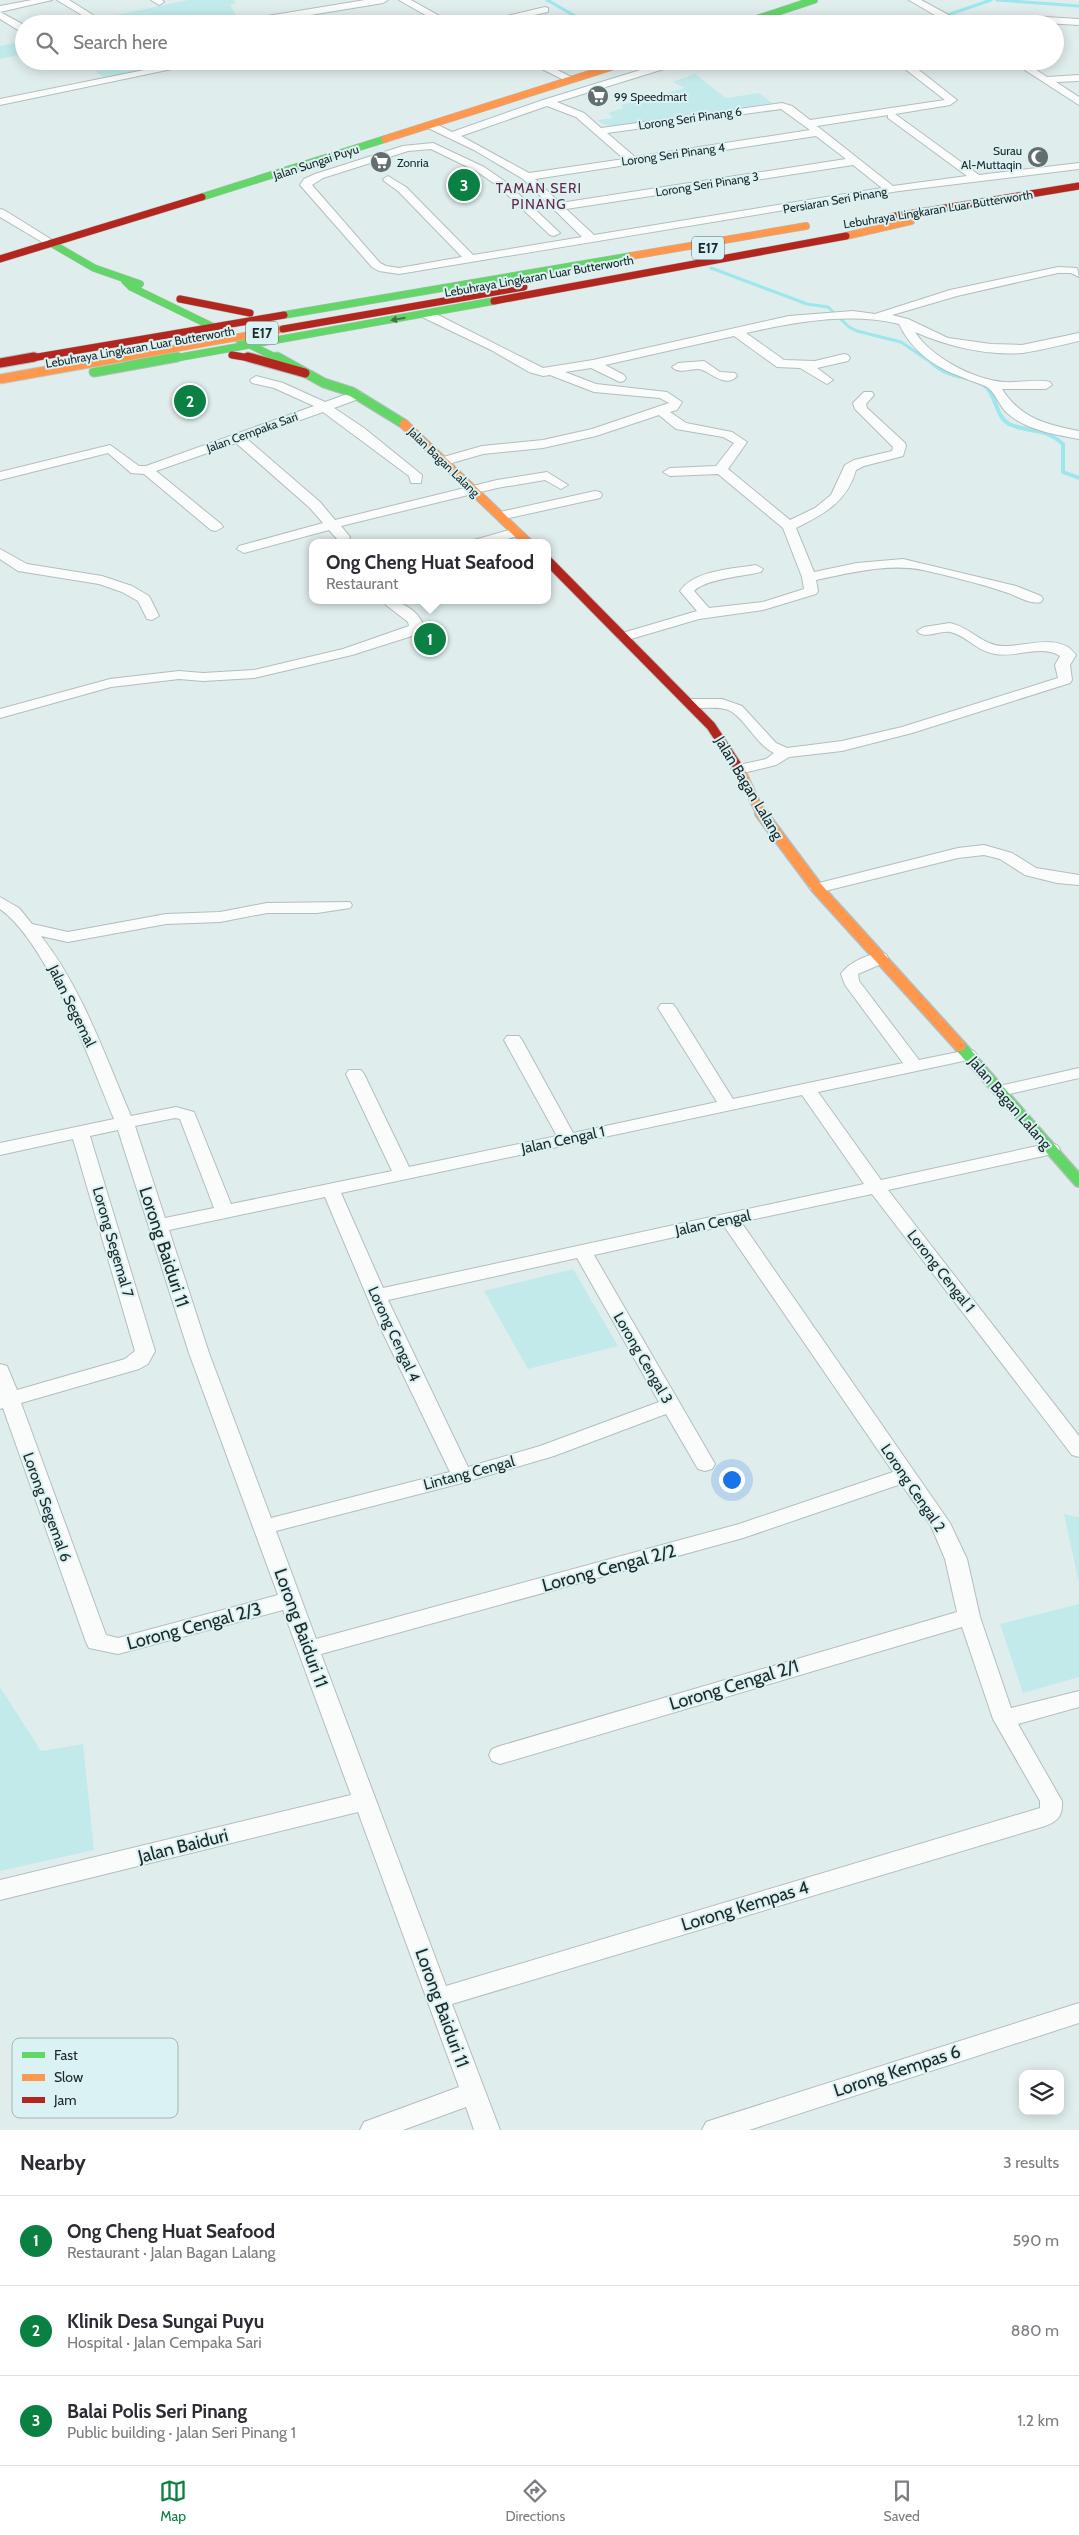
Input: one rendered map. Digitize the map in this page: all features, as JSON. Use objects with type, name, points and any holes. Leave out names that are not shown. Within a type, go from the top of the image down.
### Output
[{"type":"main road","points":[[768,15],[814,0]]},
{"type":"main road","name":"Jalan Sungai Puyu","points":[[0,259],[603,70]]},
{"type":"main road","points":[[405,133],[452,135],[455,117]]},
{"type":"main road","name":"Lebuhraya Lingkaran Luar Butterworth","points":[[0,379],[524,287],[1079,186]]},
{"type":"main road","name":"Lebuhraya Lingkaran Luar Butterworth","points":[[0,372],[818,227],[907,218],[1079,194]]},
{"type":"main road","points":[[873,217],[907,218]]},
{"type":"main road","points":[[0,388],[254,345],[708,263],[866,232],[907,218]]},
{"type":"main road","points":[[0,363],[310,309],[818,227]]},
{"type":"main road","points":[[69,237],[67,246],[73,257]]},
{"type":"main road","name":"Jalan Bagan Lalang","points":[[51,243],[73,257],[125,281],[139,283],[180,299],[314,363],[341,380],[354,393],[400,420],[445,461],[524,539]]},
{"type":"main road","points":[[25,251],[73,257]]},
{"type":"main road","name":"Jalan Bagan Lalang","points":[[125,281],[131,287],[254,345],[337,389],[354,393]]},
{"type":"main road","points":[[180,299],[253,313],[310,309]]},
{"type":"main road","points":[[164,303],[168,310],[164,316]]},
{"type":"main road","points":[[310,309],[299,315],[296,323],[301,328],[332,331]]},
{"type":"main road","points":[[110,343],[153,324]]},
{"type":"main road","points":[[321,344],[339,333],[365,325]]},
{"type":"main road","points":[[148,337],[182,338],[189,342],[190,347],[186,352],[172,358]]},
{"type":"main road","points":[[192,355],[236,355],[259,358],[305,373]]},
{"type":"main road","name":"Jalan Bagan Lalang","points":[[551,563],[690,703],[723,741],[762,815],[817,888],[1001,1091],[1079,1181]]},
{"type":"street","points":[[0,9],[47,0]]},
{"type":"street","points":[[62,0],[88,15]]},
{"type":"street","points":[[292,15],[384,0]]},
{"type":"street","points":[[914,0],[943,15]]},
{"type":"street","points":[[408,2],[428,2]]},
{"type":"street","points":[[408,2],[432,15]]},
{"type":"street","points":[[521,15],[545,10]]},
{"type":"street","points":[[0,15],[15,24]]},
{"type":"street","points":[[1064,21],[1079,22]]},
{"type":"street","points":[[0,102],[159,70]]},
{"type":"street","points":[[550,70],[572,80]]},
{"type":"street","points":[[626,70],[635,74]]},
{"type":"street","points":[[452,135],[547,102],[649,70]]},
{"type":"street","points":[[808,124],[950,102],[952,100],[913,70]]},
{"type":"street","points":[[1030,70],[1079,102]]},
{"type":"street","points":[[1046,80],[1079,78]]},
{"type":"street","points":[[547,102],[576,112],[632,160]]},
{"type":"street","name":"Lorong Seri Pinang 6","points":[[599,131],[782,106],[788,108],[808,124]]},
{"type":"street","points":[[892,116],[976,178]]},
{"type":"street","points":[[808,124],[892,190]]},
{"type":"street","points":[[430,125],[452,135],[527,178],[592,240]]},
{"type":"street","name":"Lorong Seri Pinang 4","points":[[527,178],[819,132]]},
{"type":"street","name":"Persiaran Seri Pinang","points":[[515,196],[480,169],[433,146],[417,146],[337,170],[308,180],[306,185],[376,265],[383,269],[399,271],[892,190],[1079,166]]},
{"type":"street","name":"Lorong Seri Pinang 3","points":[[558,207],[856,161]]},
{"type":"street","points":[[388,179],[402,189],[470,259]]},
{"type":"street","points":[[515,196],[541,192]]},
{"type":"street","points":[[515,196],[554,234]]},
{"type":"street","points":[[0,212],[51,243]]},
{"type":"street","points":[[877,316],[954,293],[1058,270],[1073,270],[1079,273]]},
{"type":"street","points":[[426,314],[495,347],[534,369],[554,372],[594,388],[663,395],[676,402],[673,407],[638,416],[596,432]]},
{"type":"street","points":[[554,372],[789,320],[844,316],[877,316],[904,322],[945,341],[992,348],[1022,349],[1079,337]]},
{"type":"street","points":[[904,322],[908,333],[920,348],[938,362],[962,374],[993,385],[1046,385]]},
{"type":"street","points":[[737,332],[781,364],[815,365],[844,358]]},
{"type":"street","points":[[658,350],[681,370],[704,365],[717,375],[730,376]]},
{"type":"street","points":[[593,364],[620,378]]},
{"type":"street","points":[[803,365],[827,380]]},
{"type":"street","name":"Jalan Bagan Lalang","points":[[256,380],[287,388],[325,406],[416,475],[416,480]]},
{"type":"street","points":[[993,385],[1012,412],[1029,423],[1079,435]]},
{"type":"street","name":"Jalan Cempaka Sari","points":[[147,470],[325,406],[354,393]]},
{"type":"street","points":[[789,526],[829,505],[844,490],[850,468],[859,463],[898,453],[900,446],[861,409],[859,403],[868,395]]},
{"type":"street","points":[[662,411],[680,426]]},
{"type":"street","points":[[445,461],[482,450],[543,444],[639,425],[680,426],[723,433],[736,437],[741,442],[739,449],[723,462],[721,470]]},
{"type":"street","points":[[237,437],[332,523],[343,537]]},
{"type":"street","points":[[0,476],[110,449],[136,470],[147,470],[216,527]]},
{"type":"street","points":[[624,637],[748,612],[756,607],[811,591],[809,577],[789,526],[721,470],[670,472]]},
{"type":"street","points":[[244,549],[332,523],[473,489],[539,476],[553,479],[561,485]]},
{"type":"street","points":[[500,516],[595,495]]},
{"type":"street","points":[[492,539],[516,532]]},
{"type":"street","points":[[0,553],[23,568],[102,580],[127,589],[144,599],[152,616]]},
{"type":"street","points":[[809,577],[848,568],[903,563],[923,566],[1011,589],[1036,599]]},
{"type":"street","points":[[706,612],[691,597],[688,591],[691,585],[711,578],[756,569]]},
{"type":"street","points":[[0,714],[110,683],[179,675],[254,674],[347,652],[410,632],[417,627],[415,620],[394,604]]},
{"type":"street","points":[[656,630],[706,612],[738,607],[756,607]]},
{"type":"street","points":[[739,769],[770,762],[785,753],[842,746],[907,730],[1065,680],[1061,668],[1062,662],[1070,655],[1066,652],[1047,646],[1007,651],[994,650],[978,645],[960,630],[941,628],[924,631]]},
{"type":"street","points":[[690,703],[722,703],[737,708],[771,746],[785,753]]},
{"type":"street","points":[[817,888],[958,853],[984,850],[1006,856],[1032,872],[1057,878],[1079,880]]},
{"type":"street","name":"Jalan Segemal","points":[[0,902],[13,911],[47,954],[76,1012],[125,1123]]},
{"type":"street","points":[[28,928],[68,937],[166,919],[220,918],[267,908],[317,908],[344,905]]},
{"type":"street","points":[[47,954],[57,948],[68,937]]},
{"type":"street","points":[[880,958],[852,970],[849,974],[851,981],[914,1066]]},
{"type":"street","points":[[667,1008],[728,1106]]},
{"type":"street","points":[[513,1040],[568,1139]]},
{"type":"street","name":"Jalan Cengal 1","points":[[157,1226],[968,1055]]},
{"type":"street","points":[[1001,1091],[1079,1073]]},
{"type":"street","points":[[355,1074],[403,1174]]},
{"type":"street","name":"Lorong Cengal 1","points":[[807,1089],[876,1187],[1079,1450]]},
{"type":"street","points":[[0,1149],[176,1112],[188,1116],[225,1212]]},
{"type":"street","name":"Lorong Baiduri 11","points":[[125,1123],[199,1353],[487,2130]]},
{"type":"street","name":"Lorong Segemal 7","points":[[4,1401],[132,1364],[141,1358],[145,1351],[80,1133]]},
{"type":"street","name":"Jalan Cengal","points":[[376,1296],[1050,1149]]},
{"type":"street","name":"Lorong Cengal 4","points":[[330,1190],[376,1296],[462,1476]]},
{"type":"street","name":"Lorong Cengal 2","points":[[729,1219],[940,1523],[956,1559],[969,1617],[1004,1719],[1050,1801],[1052,1812]]},
{"type":"street","name":"Lorong Cengal 3","points":[[582,1251],[705,1464]]},
{"type":"street","name":"Lorong Segemal 6","points":[[0,1371],[4,1401],[97,1642]]},
{"type":"street","name":"Lintang Cengal","points":[[264,1527],[462,1476],[547,1451],[671,1406]]},
{"type":"street","name":"Lorong Cengal 2/2","points":[[309,1649],[743,1530],[906,1475]]},
{"type":"street","name":"Lorong Cengal 2/3","points":[[97,1642],[118,1646],[291,1600]]},
{"type":"street","name":"Lorong Cengal 2/1","points":[[500,1755],[969,1617]]},
{"type":"street","points":[[1004,1719],[1079,1699]]},
{"type":"street","name":"Jalan Baiduri","points":[[0,1890],[365,1801]]},
{"type":"street","name":"Lorong Kempas 4","points":[[438,1998],[1042,1818],[1052,1812]]},
{"type":"street","name":"Lorong Kempas 6","points":[[715,2130],[1079,2013]]},
{"type":"street","points":[[373,2130],[473,2093]]},
{"type":"shaded area","points":[[188,0],[233,0],[236,3],[230,5],[236,15],[116,15]]},
{"type":"shaded area","points":[[15,43],[15,56],[0,59],[0,46]]},
{"type":"shaded area","points":[[94,70],[148,70],[105,78]]},
{"type":"shaded area","points":[[695,74],[726,98],[759,93],[772,103],[612,126],[602,124],[598,120],[613,118],[608,113],[623,108],[621,105],[685,88],[672,82]]},
{"type":"shaded area","points":[[573,1269],[618,1346],[528,1369],[484,1291]]},
{"type":"shaded area","points":[[1064,1514],[1079,1517],[1079,1583]]},
{"type":"shaded area","points":[[1079,1604],[1079,1677],[1023,1693],[1000,1624]]},
{"type":"shaded area","points":[[0,1687],[41,1751],[83,1744],[94,1850],[0,1871]]},
{"type":"waterway","points":[[547,0],[573,15]]},
{"type":"waterway","points":[[947,15],[991,0]]},
{"type":"waterway","points":[[997,0],[1079,6]]},
{"type":"waterway","points":[[711,268],[807,304],[828,307],[849,327],[857,331],[901,342],[926,359]]},
{"type":"waterway","points":[[925,357],[944,371],[984,385],[991,394],[1001,416],[1009,424],[1050,435],[1063,444],[1063,472],[1079,478]]},
{"type":"traffic: fast","points":[[768,15],[814,0]]},
{"type":"traffic: fast","points":[[202,197],[385,139]]},
{"type":"traffic: fast","points":[[51,243],[94,268],[140,284]]},
{"type":"traffic: fast","points":[[284,315],[631,256]]},
{"type":"traffic: fast","points":[[125,281],[131,287],[254,345],[324,383],[352,392],[404,424]]},
{"type":"traffic: fast","points":[[94,372],[494,301]]},
{"type":"traffic: fast","points":[[960,1046],[1079,1181]]},
{"type":"traffic: slow","points":[[385,139],[602,70]]},
{"type":"traffic: slow","points":[[846,236],[911,221]]},
{"type":"traffic: slow","points":[[631,256],[806,226]]},
{"type":"traffic: slow","points":[[0,379],[283,329]]},
{"type":"traffic: slow","points":[[404,424],[524,539]]},
{"type":"traffic: slow","points":[[740,770],[762,815],[817,888],[960,1046]]},
{"type":"traffic: jam","points":[[890,217],[1079,186]]},
{"type":"traffic: jam","points":[[0,259],[202,197]]},
{"type":"traffic: jam","points":[[494,301],[846,236]]},
{"type":"traffic: jam","points":[[283,329],[524,287]]},
{"type":"traffic: jam","points":[[180,299],[250,313]]},
{"type":"traffic: jam","points":[[0,363],[284,315]]},
{"type":"traffic: jam","points":[[232,355],[259,359],[305,373]]},
{"type":"traffic: jam","points":[[551,564],[711,726],[740,770]]},
{"type":"place","name":"99 Speedmart","points":[[598,96]]},
{"type":"place","name":"Surau Al-Muttaqin","points":[[1038,157]]},
{"type":"place","name":"Zonria","points":[[381,162]]},
{"type":"place","name":"Balai Polis Seri Pinang","points":[[464,185]]},
{"type":"place","name":"Klinik Desa Sungai Puyu","points":[[190,401]]},
{"type":"place","name":"Ong Cheng Huat Seafood","points":[[430,639]]},
{"type":"district","name":"TAMAN SERI PINANG","points":[[539,196]]}]
